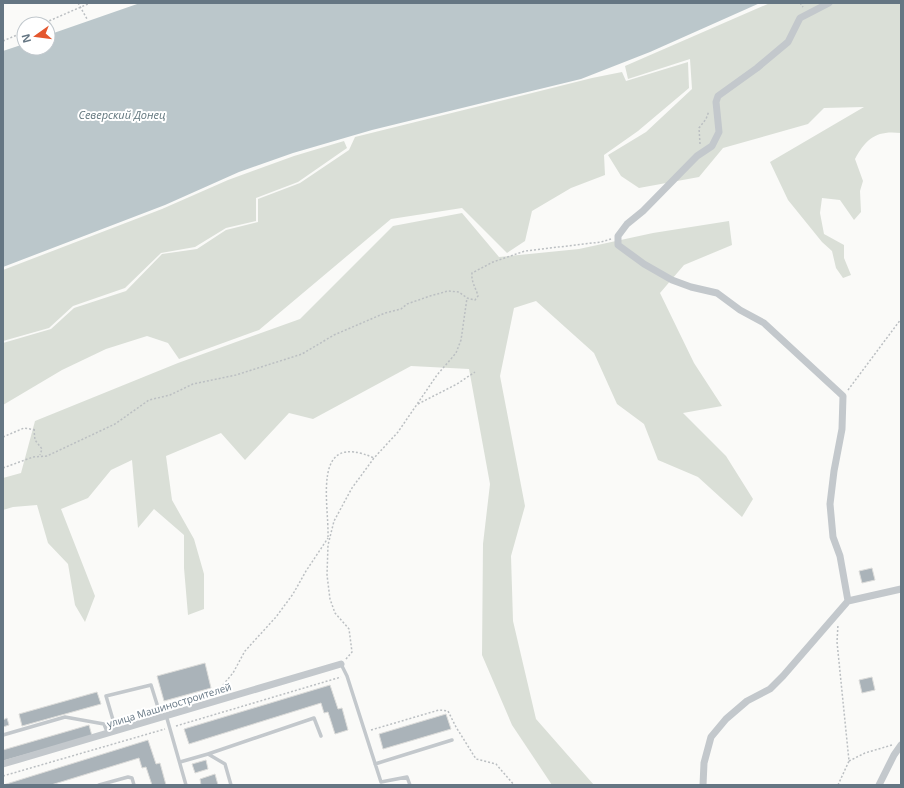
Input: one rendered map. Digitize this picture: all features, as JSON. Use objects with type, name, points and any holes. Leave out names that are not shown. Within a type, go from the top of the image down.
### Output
[{"type":"street","points":[[829,3],[800,18],[788,42],[757,68],[718,96],[716,102],[719,132],[712,146],[697,156],[643,211],[627,224],[618,236],[618,245],[666,277],[691,287],[717,293],[740,310],[764,323],[843,396],[842,429],[834,471],[830,504],[834,537],[840,556],[848,601]]},
{"type":"street","points":[[703,785],[704,763],[711,737],[726,719],[747,701],[770,689],[848,601],[901,589]]},
{"type":"street","name":"улица Машиностроителей","points":[[3,764],[341,664]]},
{"type":"street","points":[[879,785],[899,744]]},
{"type":"lane","points":[[341,664],[347,676],[381,782],[407,777],[410,785]]},
{"type":"lane","points":[[116,731],[106,696],[151,685],[170,728],[186,785]]},
{"type":"lane","points":[[3,735],[65,717],[104,724],[108,734]]},
{"type":"lane","points":[[180,762],[314,718],[321,736]]},
{"type":"lane","points":[[375,764],[452,740]]},
{"type":"lane","points":[[208,754],[224,764],[231,785]]},
{"type":"lane","points":[[99,785],[128,777],[132,778],[134,785]]},
{"type":"path","points":[[78,3],[87,19]]},
{"type":"path","points":[[56,18],[90,3]]},
{"type":"path","points":[[3,41],[16,35]]},
{"type":"path","points":[[697,156],[700,150],[699,128],[706,119],[710,110]]},
{"type":"path","points":[[3,468],[33,456],[47,456],[115,424],[149,400],[170,395],[193,384],[236,375],[302,354],[334,335],[385,313],[401,309],[407,304],[448,291],[459,292],[468,298],[475,300],[478,296],[472,281],[472,273],[492,262],[524,251],[601,242],[618,236]]},
{"type":"path","points":[[328,545],[334,521],[352,488],[374,458],[398,432],[437,375],[456,353],[461,340],[468,298]]},
{"type":"path","points":[[843,396],[901,319]]},
{"type":"path","points":[[416,405],[457,384],[474,372]]},
{"type":"path","points":[[3,437],[24,428],[36,430],[34,430],[34,437],[42,449],[40,456]]},
{"type":"path","points":[[341,664],[352,652],[351,638],[349,629],[336,613],[330,599],[327,575],[328,538],[325,484],[329,467],[335,458],[347,451],[358,451],[374,458]]},
{"type":"path","points":[[210,694],[222,686],[245,651],[276,617],[293,594],[328,538]]},
{"type":"path","points":[[838,785],[849,761],[837,642],[839,611]]},
{"type":"path","points":[[3,776],[347,676]]},
{"type":"path","points":[[365,732],[440,710],[448,711],[476,759],[496,764],[514,785]]},
{"type":"path","points":[[849,761],[865,754],[899,744]]},
{"type":"shaded area","points":[[770,3],[901,3],[901,133],[885,133],[873,137],[863,146],[855,159],[863,181],[860,191],[861,212],[854,220],[840,200],[822,198],[820,213],[824,234],[844,245],[844,258],[851,275],[843,278],[836,268],[832,251],[822,242],[788,200],[770,162],[864,107],[824,108],[808,124],[723,148],[699,177],[639,188],[621,176],[608,155],[646,132],[692,89],[690,59],[628,79],[625,66]]},
{"type":"shaded area","points":[[688,62],[689,88],[638,131],[604,155],[605,175],[571,188],[532,211],[525,241],[507,253],[462,208],[391,219],[259,330],[179,359],[168,343],[147,336],[106,349],[62,370],[3,405],[3,343],[51,329],[74,308],[126,291],[162,254],[197,249],[226,230],[258,222],[258,199],[300,183],[349,150],[355,137],[592,78],[622,72],[626,81]]},
{"type":"shaded area","points":[[344,141],[347,148],[298,182],[256,198],[256,221],[226,228],[195,247],[161,253],[125,288],[73,306],[49,328],[3,341],[3,270],[162,209],[228,180],[294,156]]},
{"type":"shaded area","points":[[462,213],[499,257],[579,249],[653,233],[729,221],[732,245],[684,265],[660,293],[694,363],[722,406],[683,413],[726,456],[753,499],[742,517],[698,477],[658,460],[644,424],[617,404],[594,353],[536,301],[514,308],[500,376],[525,506],[511,556],[513,621],[536,719],[594,785],[552,785],[512,725],[482,655],[483,544],[490,484],[469,369],[411,366],[313,419],[289,413],[245,460],[221,433],[166,456],[172,500],[194,539],[204,574],[204,609],[188,615],[184,568],[184,535],[154,509],[138,528],[132,460],[111,470],[88,498],[61,509],[95,596],[85,622],[75,605],[68,564],[48,543],[37,505],[13,507],[3,510],[3,478],[21,473],[35,421],[178,363],[300,319],[393,226]]},
{"type":"water","name":"Северский Донец","points":[[140,3],[760,3],[650,52],[581,79],[372,130],[293,153],[239,172],[165,205],[3,267],[3,51],[16,47],[16,56],[56,56],[56,32]]},
{"type":"building","points":[[872,568],[875,580],[862,583],[859,571]]},
{"type":"building","points":[[205,663],[211,688],[164,701],[157,676]]},
{"type":"building","points":[[872,677],[875,690],[862,693],[859,680]]},
{"type":"building","points":[[330,685],[338,709],[342,708],[348,730],[335,734],[328,712],[324,713],[321,703],[189,744],[184,729]]},
{"type":"building","points":[[97,692],[101,704],[22,726],[19,714]]},
{"type":"building","points":[[446,714],[451,729],[383,749],[379,734]]},
{"type":"building","points":[[7,718],[9,725],[3,727],[3,720]]},
{"type":"building","points":[[89,725],[92,736],[3,761],[3,750]]},
{"type":"building","points":[[148,740],[156,764],[160,763],[166,785],[152,785],[146,767],[142,768],[139,758],[51,785],[3,785]]},
{"type":"building","points":[[206,760],[208,769],[195,773],[192,764]]},
{"type":"building","points":[[215,774],[218,785],[201,785],[200,779]]}]
